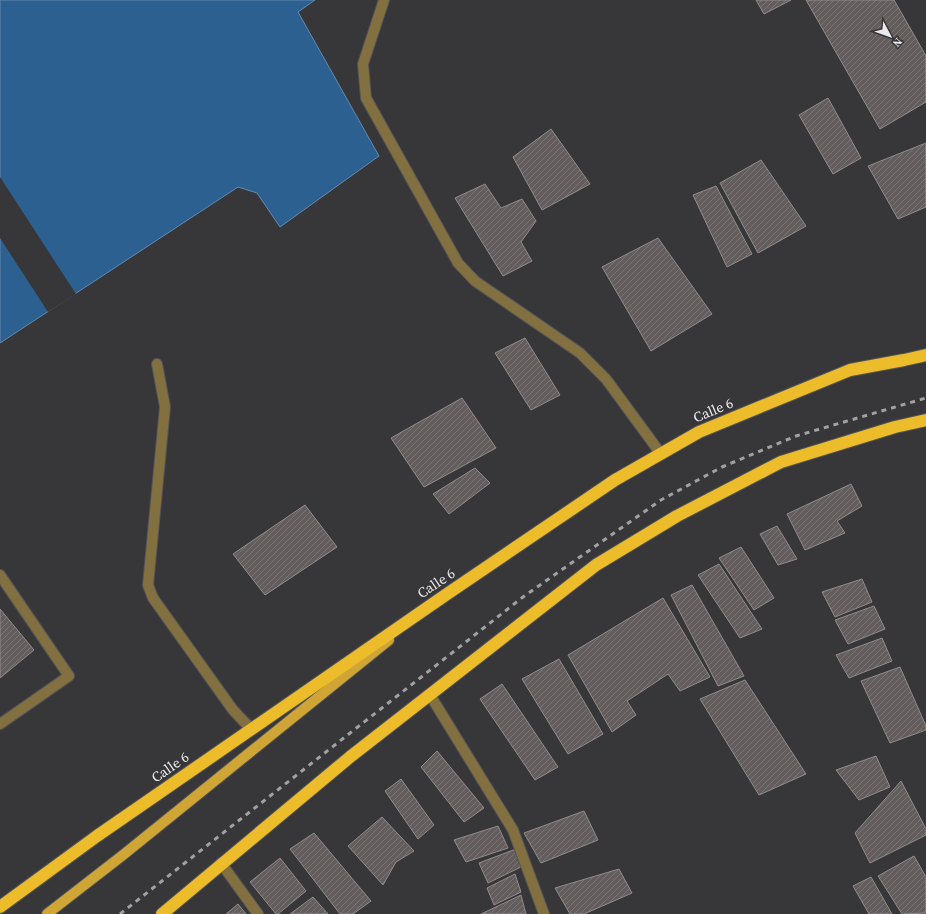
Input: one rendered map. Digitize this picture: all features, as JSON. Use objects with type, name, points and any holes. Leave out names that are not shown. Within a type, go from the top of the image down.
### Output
[{"type":"highway","name":"Calle 6","points":[[0,907],[97,836],[446,594],[615,480],[699,432],[850,370],[926,355]]},
{"type":"highway","points":[[162,914],[221,863],[344,762],[596,565],[677,516],[781,462],[895,427],[926,420]]},
{"type":"main road","points":[[47,914],[136,845],[446,594]]},
{"type":"street","points":[[384,0],[363,64],[366,98],[458,264],[475,281],[580,353],[606,379],[661,454]]},
{"type":"street","points":[[156,364],[165,407],[148,585],[152,598],[233,710],[252,729]]},
{"type":"street","points":[[0,575],[69,676],[0,724]]},
{"type":"street","points":[[430,695],[513,830],[544,914]]},
{"type":"street","points":[[221,863],[258,914]]},
{"type":"water","points":[[0,0],[315,0],[298,12],[379,156],[280,227],[257,193],[238,187],[0,343]]},
{"type":"pier","points":[[0,177],[76,294],[48,312],[0,238]]},
{"type":"building","points":[[756,0],[791,0],[764,14]]},
{"type":"building","points":[[806,0],[894,0],[926,56],[926,102],[880,129]]},
{"type":"building","points":[[828,98],[861,158],[833,174],[799,115]]},
{"type":"building","points":[[551,129],[590,184],[542,210],[513,157]]},
{"type":"building","points":[[926,143],[926,207],[898,219],[868,166]]},
{"type":"building","points":[[761,160],[806,226],[758,253],[720,183]]},
{"type":"building","points":[[485,184],[501,208],[522,199],[536,221],[521,242],[532,261],[503,276],[455,198]]},
{"type":"building","points":[[716,186],[752,254],[727,267],[693,195]]},
{"type":"building","points":[[658,238],[712,314],[651,351],[602,267]]},
{"type":"building","points":[[525,338],[560,395],[531,410],[495,353]]},
{"type":"building","points":[[462,398],[496,448],[424,487],[391,438]]},
{"type":"building","points":[[475,468],[490,483],[449,514],[433,494]]},
{"type":"building","points":[[851,484],[862,506],[837,521],[845,533],[805,550],[787,514]]},
{"type":"building","points":[[305,505],[337,547],[265,595],[233,554]]},
{"type":"building","points":[[777,526],[797,559],[778,565],[760,534]]},
{"type":"building","points":[[741,547],[774,598],[754,610],[719,558]]},
{"type":"building","points":[[719,564],[762,629],[740,638],[698,575]]},
{"type":"building","points":[[862,579],[872,602],[835,617],[822,592]]},
{"type":"building","points":[[692,585],[744,676],[718,686],[671,595]]},
{"type":"building","points":[[663,598],[710,677],[680,691],[668,674],[627,701],[636,715],[612,732],[568,655]]},
{"type":"building","points":[[874,606],[885,629],[848,644],[835,620]]},
{"type":"building","points":[[0,609],[34,650],[0,678]]},
{"type":"building","points":[[882,638],[892,661],[849,678],[836,655]]},
{"type":"building","points":[[559,659],[603,734],[568,754],[522,679]]},
{"type":"building","points":[[900,667],[926,726],[926,730],[890,743],[861,681]]},
{"type":"building","points":[[745,680],[806,774],[759,795],[700,699]]},
{"type":"building","points":[[502,684],[558,767],[535,780],[480,699]]},
{"type":"building","points":[[437,751],[484,808],[464,822],[421,767]]},
{"type":"building","points":[[876,756],[890,787],[859,800],[836,770]]},
{"type":"building","points":[[401,779],[434,825],[418,839],[385,791]]},
{"type":"building","points":[[901,781],[926,829],[926,835],[870,863],[855,833]]},
{"type":"building","points":[[584,811],[598,840],[541,863],[524,833]]},
{"type":"building","points":[[382,817],[414,851],[396,862],[383,885],[348,846]]},
{"type":"building","points":[[498,826],[508,848],[466,862],[454,840]]},
{"type":"building","points":[[314,833],[371,901],[353,914],[340,914],[290,849]]},
{"type":"building","points":[[516,849],[523,866],[488,883],[479,863]]},
{"type":"building","points":[[914,856],[926,877],[926,913],[902,914],[878,876]]},
{"type":"building","points":[[280,858],[306,891],[278,914],[276,914],[250,882]]},
{"type":"building","points":[[619,869],[632,893],[584,914],[570,914],[555,888]]},
{"type":"building","points":[[515,874],[521,892],[494,905],[487,888]]},
{"type":"building","points":[[871,877],[892,914],[869,914],[853,886]]},
{"type":"building","points":[[521,895],[526,914],[481,914]]},
{"type":"building","points":[[313,897],[328,914],[290,914]]},
{"type":"building","points":[[238,904],[246,914],[226,914]]},
{"type":"railway","points":[[120,914],[523,597],[661,500],[722,467],[796,436],[926,398]]}]
